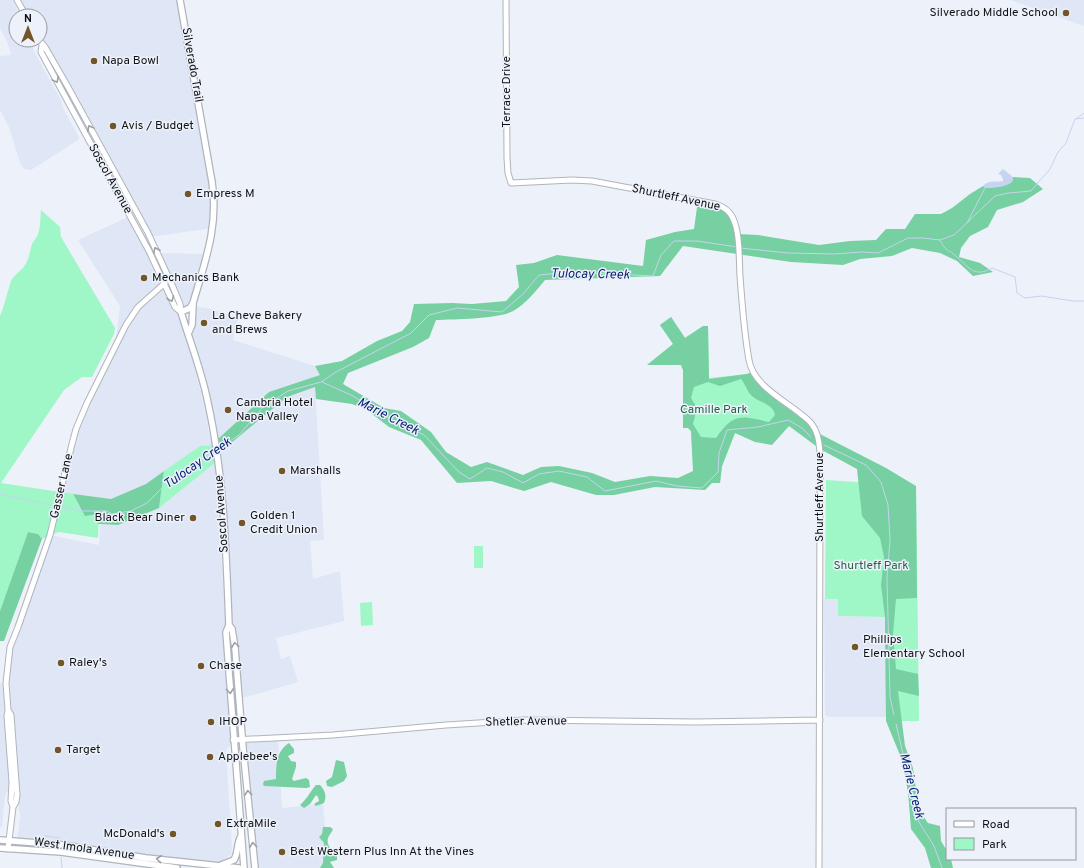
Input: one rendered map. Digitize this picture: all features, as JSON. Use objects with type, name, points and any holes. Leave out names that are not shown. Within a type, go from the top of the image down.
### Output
[{"type":"main road","name":"Silverado Trail","points":[[180,0],[214,196],[213,228],[193,303],[192,325],[188,334]]},
{"type":"main road","points":[[181,312],[189,309],[193,303]]},
{"type":"main road","name":"Soscol Avenue","points":[[181,312],[208,402],[216,442],[221,483],[228,625],[226,632],[233,740],[244,868]]},
{"type":"main road","name":"Soscol Avenue","points":[[228,625],[232,629],[235,648],[255,868]]},
{"type":"main road","points":[[212,865],[224,864],[233,861],[237,852],[237,842],[241,836]]},
{"type":"main road","name":"West Imola Avenue","points":[[0,840],[63,845],[178,868]]},
{"type":"main road","name":"West Imola Avenue","points":[[0,848],[239,868]]},
{"type":"street","name":"Terrace Drive","points":[[506,0],[507,158],[508,173],[511,183]]},
{"type":"street","name":"Soscol Avenue","points":[[41,48],[41,52],[143,239],[165,283],[174,307],[181,312]]},
{"type":"street","name":"Soscol Avenue","points":[[45,48],[150,237],[173,287],[180,304],[181,312]]},
{"type":"street","name":"Shurtleff Avenue","points":[[511,183],[572,180],[592,181],[715,204],[727,209],[733,219],[737,234],[747,350],[752,372],[768,389],[813,426],[819,445],[819,868]]},
{"type":"street","name":"Gasser Lane","points":[[8,849],[13,807],[16,802],[17,785],[11,715],[8,710],[6,679],[10,647],[48,542],[76,429],[87,403],[130,318],[142,304],[165,283]]},
{"type":"street","name":"Shetler Avenue","points":[[233,740],[333,735],[524,720],[695,722],[820,720]]},
{"type":"shaded area","points":[[0,0],[13,0],[16,8],[8,8],[8,44],[0,28]]},
{"type":"shaded area","points":[[20,0],[180,0],[212,182],[213,228],[150,237],[44,48],[48,48],[48,8],[24,8]]},
{"type":"shaded area","name":"Silverado Middle School","points":[[1010,0],[1084,0],[1084,26]]},
{"type":"shaded area","points":[[9,48],[33,48],[79,137],[78,140],[31,170],[24,169],[20,163],[9,127],[0,110],[0,56],[11,55]]},
{"type":"shaded area","points":[[128,217],[133,221],[175,307],[195,370],[213,445],[200,446],[146,484],[111,499],[60,493],[76,429],[115,348],[120,306],[78,240]]},
{"type":"shaded area","points":[[158,253],[207,254],[193,303],[198,307],[207,308],[238,317],[233,340],[315,366],[321,375],[269,392],[218,439],[204,375],[192,336],[193,305],[183,312]]},
{"type":"shaded area","points":[[315,387],[324,540],[310,541],[313,579],[340,571],[344,621],[276,638],[281,659],[290,656],[298,682],[239,699],[230,589],[229,548],[220,452],[287,397]]},
{"type":"shaded area","points":[[215,463],[233,740],[226,751],[231,854],[223,860],[224,864],[17,841],[20,816],[17,795],[9,680],[12,647],[50,535],[99,545],[100,525],[118,525],[159,508]]},
{"type":"shaded area","name":"Phillips Elementary School","points":[[824,599],[838,599],[838,616],[885,617],[891,717],[829,717],[825,715]]},
{"type":"shaded area","points":[[0,683],[4,683],[12,782],[5,796],[2,827],[0,827]]},
{"type":"shaded area","points":[[278,738],[282,808],[323,804],[329,868],[255,868],[243,740]]},
{"type":"green space","points":[[1013,177],[1030,178],[1043,189],[1023,202],[997,210],[988,227],[970,236],[961,248],[959,257],[980,263],[993,272],[973,276],[957,261],[940,253],[912,248],[892,256],[860,259],[843,265],[791,262],[683,246],[660,276],[545,280],[525,302],[516,310],[511,312],[495,316],[436,320],[429,338],[413,347],[348,373],[343,384],[384,408],[401,411],[431,432],[446,452],[471,467],[487,462],[523,475],[541,467],[559,466],[592,473],[615,482],[650,476],[678,478],[693,471],[691,431],[688,428],[683,428],[683,370],[681,365],[647,365],[673,344],[660,325],[671,317],[685,338],[703,326],[708,326],[709,379],[752,372],[758,380],[801,415],[816,432],[886,468],[916,486],[917,598],[896,599],[893,634],[896,669],[918,674],[919,696],[898,691],[905,746],[913,768],[919,810],[928,823],[940,826],[941,841],[946,849],[946,860],[951,860],[953,868],[931,868],[925,848],[911,829],[908,792],[902,760],[886,721],[885,617],[881,585],[884,557],[880,538],[862,516],[857,469],[820,449],[789,426],[772,445],[755,442],[735,433],[722,466],[720,483],[712,483],[705,490],[655,487],[614,495],[596,495],[551,482],[524,491],[491,481],[457,483],[421,440],[389,427],[367,410],[352,404],[316,399],[315,387],[287,397],[220,452],[218,439],[269,392],[320,375],[315,366],[342,361],[377,341],[402,331],[410,322],[414,304],[472,304],[506,301],[519,287],[516,265],[534,263],[557,255],[643,266],[646,240],[675,232],[694,229],[698,200],[727,209],[738,234],[758,235],[819,245],[850,241],[876,240],[886,229],[905,229],[915,214],[941,214],[983,186],[1002,186],[1012,182]],"holes":[[[741,379],[748,392],[754,398],[774,411],[775,415],[769,422],[752,418],[739,418],[728,424],[716,438],[701,437],[693,424],[697,408],[691,398],[694,387],[708,382],[720,386]]]},
{"type":"green space","points":[[41,210],[60,227],[61,237],[115,328],[114,334],[92,377],[82,377],[64,390],[1,483],[73,494],[79,506],[99,514],[98,538],[59,532],[42,539],[38,534],[28,532],[0,611],[0,316],[11,281],[26,263],[32,244],[40,228]]},
{"type":"green space","name":"Camille Park","points":[[671,317],[685,338],[703,326],[708,326],[709,378],[747,374],[752,372],[785,401],[774,424],[735,433],[722,466],[720,483],[694,483],[691,431],[688,428],[683,428],[683,370],[681,365],[647,365],[673,344],[660,325]]},
{"type":"green space","points":[[213,445],[215,463],[159,508],[164,471],[200,446]]},
{"type":"green space","points":[[164,471],[159,508],[118,525],[98,524],[98,514],[85,516],[73,494],[111,499],[146,484]]},
{"type":"green space","name":"Shurtleff Park","points":[[826,480],[916,486],[919,721],[886,721],[885,617],[838,616],[838,599],[825,599]]},
{"type":"green space","points":[[28,532],[38,534],[42,539],[4,641],[0,641],[0,611]]},
{"type":"green space","points":[[474,546],[483,546],[483,568],[474,568]]},
{"type":"green space","points":[[372,602],[373,625],[361,626],[360,603]]},
{"type":"green space","points":[[289,743],[294,749],[294,753],[288,756],[291,761],[296,762],[292,779],[294,781],[306,778],[309,780],[310,787],[264,786],[264,781],[276,779],[279,754],[281,750]]},
{"type":"green space","points":[[336,760],[344,762],[347,776],[344,781],[332,787],[327,786],[326,781],[332,777]]},
{"type":"green space","points":[[316,785],[320,785],[324,791],[324,803],[316,806],[314,804],[319,801],[316,795],[310,804],[304,808],[300,805]]},
{"type":"green space","points":[[323,827],[330,827],[333,829],[328,837],[328,843],[333,852],[337,855],[337,860],[330,862],[334,868],[320,868],[323,863],[324,843],[319,837],[322,834]]},
{"type":"water","points":[[1003,169],[1013,177],[1012,182],[999,187],[985,188],[983,186],[991,182],[1003,181],[1001,175],[998,174]]},
{"type":"waterway","name":"Tulocay Creek","points":[[1076,119],[1084,113]]},
{"type":"waterway","name":"Tulocay Creek","points":[[740,248],[788,253],[878,253],[908,238],[940,240],[954,235],[995,196],[1031,191],[1050,169],[1058,152],[1066,143],[1075,119],[1084,118]]},
{"type":"waterway","points":[[967,223],[985,188]]},
{"type":"waterway","points":[[940,240],[946,249],[976,272],[986,271],[992,268],[1015,277],[1017,293],[1025,298],[1041,296],[1073,301],[1084,301]]},
{"type":"waterway","name":"Tulocay Creek","points":[[218,449],[239,435],[263,407],[288,391],[321,382],[336,372],[411,333],[429,315],[457,308],[502,312],[523,294],[539,275],[570,272],[653,276],[661,255],[674,241],[697,241],[737,247]]},
{"type":"waterway","name":"Marie Creek","points":[[322,382],[353,396],[392,420],[424,435],[459,472],[470,479],[487,468],[503,472],[523,483],[539,474],[559,471],[587,477],[605,491],[656,481],[677,486],[702,488],[718,472],[719,453],[727,430],[758,427],[788,420],[802,428],[811,437]]},
{"type":"waterway","name":"Marie Creek","points":[[824,445],[866,465],[881,482],[888,505],[890,540],[887,578],[890,697],[894,715]]},
{"type":"waterway","name":"Tulocay Creek","points":[[58,507],[83,511],[107,511],[112,514],[131,511],[147,503],[171,479],[213,452]]},
{"type":"waterway","name":"Tulocay Creek","points":[[0,494],[55,506]]},
{"type":"waterway","name":"Marie Creek","points":[[896,724],[919,822],[934,846],[942,868]]},
{"type":"waterway","points":[[45,836],[60,838]]},
{"type":"waterway","points":[[61,857],[62,868]]},
{"type":"place","name":"Silverado Middle School","points":[[1066,13]]},
{"type":"place","name":"Napa Bowl","points":[[94,61]]},
{"type":"place","name":"Avis / Budget","points":[[113,126]]},
{"type":"place","name":"Empress M","points":[[188,194]]},
{"type":"place","name":"Mechanics Bank","points":[[144,278]]},
{"type":"place","name":"La Cheve Bakery and Brews","points":[[204,323]]},
{"type":"place","name":"Cambria Hotel Napa Valley","points":[[228,410]]},
{"type":"place","name":"Marshalls","points":[[282,471]]},
{"type":"place","name":"Black Bear Diner","points":[[193,518]]},
{"type":"place","name":"Golden 1 Credit Union","points":[[242,523]]},
{"type":"place","name":"Phillips Elementary School","points":[[855,647]]},
{"type":"place","name":"Raley's","points":[[61,663]]},
{"type":"place","name":"Chase","points":[[201,666]]},
{"type":"place","name":"IHOP","points":[[211,722]]},
{"type":"place","name":"Target","points":[[58,750]]},
{"type":"place","name":"Applebee's","points":[[210,757]]},
{"type":"place","name":"ExtraMile","points":[[218,824]]},
{"type":"place","name":"McDonald's","points":[[173,834]]},
{"type":"place","name":"Best Western Plus Inn At the Vines","points":[[282,852]]}]
